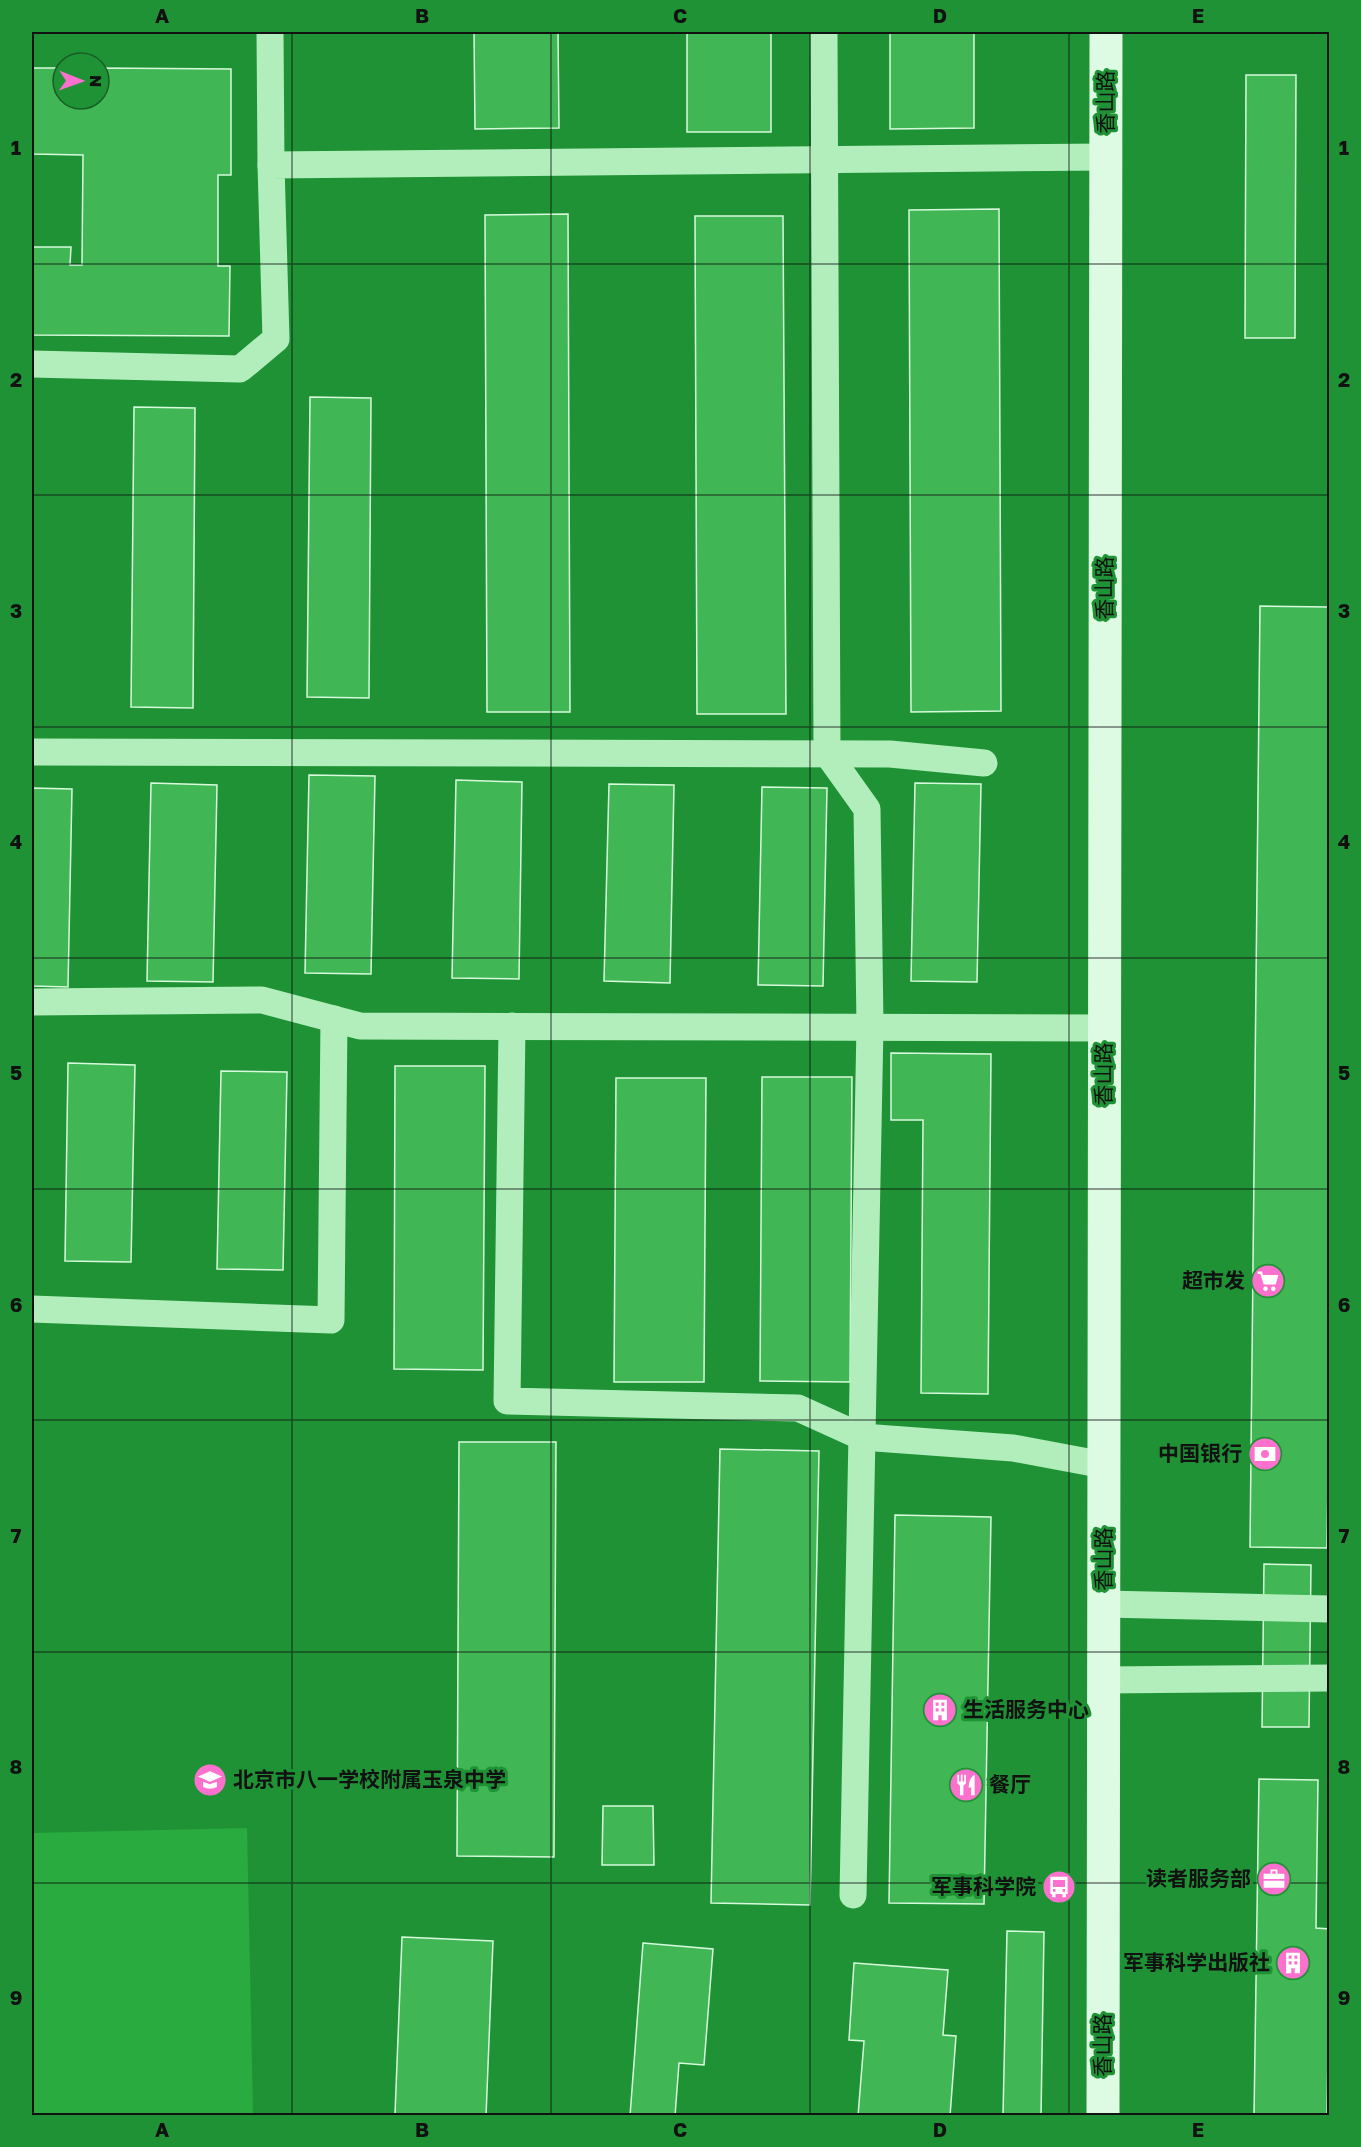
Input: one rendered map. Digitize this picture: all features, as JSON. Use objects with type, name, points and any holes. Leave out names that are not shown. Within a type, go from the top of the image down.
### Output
[{"type":"street","points":[[32,364],[240,369],[276,339],[270,32]]},
{"type":"street","points":[[824,32],[827,753],[867,809],[870,1026],[854,1895]]},
{"type":"street","name":"香山路","points":[[1103,2115],[1106,32]]},
{"type":"street","points":[[272,165],[1106,157]]},
{"type":"street","points":[[32,752],[890,753],[984,764]]},
{"type":"street","points":[[32,1002],[262,1000],[360,1026],[1104,1028]]},
{"type":"street","points":[[32,1309],[331,1320],[334,1019]]},
{"type":"street","points":[[512,1026],[507,1401],[798,1408],[862,1437],[1013,1448],[1104,1465]]},
{"type":"street","points":[[1104,1604],[1329,1609]]},
{"type":"street","points":[[1104,1680],[1329,1678]]},
{"type":"green space","points":[[247,1828],[253,2115],[32,2115],[32,1833]]},
{"type":"building","points":[[474,32],[558,32],[559,128],[475,129]]},
{"type":"building","points":[[687,32],[771,32],[771,132],[687,132]]},
{"type":"building","points":[[890,32],[974,32],[974,128],[890,129]]},
{"type":"building","points":[[32,68],[51,68],[51,111],[111,111],[111,68],[231,69],[231,175],[218,175],[218,266],[230,266],[229,336],[32,335],[32,247],[71,247],[70,265],[82,265],[83,155],[32,154]]},
{"type":"building","points":[[1246,75],[1296,75],[1295,338],[1245,338]]},
{"type":"building","points":[[999,209],[1001,711],[911,712],[909,210]]},
{"type":"building","points":[[568,214],[570,712],[487,712],[485,215]]},
{"type":"building","points":[[695,216],[783,216],[786,714],[697,714]]},
{"type":"building","points":[[310,397],[371,398],[369,698],[307,697]]},
{"type":"building","points":[[134,407],[195,408],[193,708],[131,707]]},
{"type":"building","points":[[1260,606],[1330,607],[1330,1355],[1327,1548],[1250,1547]]},
{"type":"building","points":[[309,775],[375,776],[371,974],[305,973]]},
{"type":"building","points":[[456,780],[522,782],[519,979],[452,978]]},
{"type":"building","points":[[151,783],[217,785],[213,982],[147,981]]},
{"type":"building","points":[[915,783],[981,784],[977,982],[911,981]]},
{"type":"building","points":[[609,784],[674,785],[670,983],[604,981]]},
{"type":"building","points":[[762,787],[827,788],[823,986],[758,985]]},
{"type":"building","points":[[32,788],[72,789],[68,987],[32,986]]},
{"type":"building","points":[[891,1053],[991,1054],[988,1394],[921,1393],[923,1120],[891,1120]]},
{"type":"building","points":[[68,1063],[135,1065],[131,1262],[65,1261]]},
{"type":"building","points":[[395,1066],[485,1066],[483,1370],[394,1369]]},
{"type":"building","points":[[221,1071],[287,1072],[283,1270],[217,1269]]},
{"type":"building","points":[[762,1077],[852,1077],[850,1382],[760,1381]]},
{"type":"building","points":[[616,1078],[706,1078],[704,1382],[614,1382]]},
{"type":"building","points":[[459,1442],[556,1442],[554,1857],[457,1856]]},
{"type":"building","points":[[720,1449],[819,1451],[810,1905],[711,1903]]},
{"type":"building","name":"生活服务中心","points":[[895,1515],[991,1517],[984,1904],[889,1903]]},
{"type":"building","points":[[1264,1564],[1311,1565],[1309,1727],[1262,1727]]},
{"type":"building","name":"军事科学出版社","points":[[1259,1779],[1318,1780],[1316,1928],[1330,1929],[1327,2116],[1254,2116]]},
{"type":"building","points":[[603,1806],[653,1806],[654,1865],[602,1865]]},
{"type":"building","points":[[1007,1931],[1044,1932],[1041,2116],[1003,2116]]},
{"type":"building","points":[[402,1937],[493,1941],[486,2116],[395,2114]]},
{"type":"building","points":[[643,1943],[713,1949],[704,2065],[679,2063],[675,2116],[630,2116]]},
{"type":"building","points":[[854,1963],[948,1970],[943,2035],[956,2036],[950,2116],[858,2116],[864,2041],[849,2040]]},
{"type":"place","name":"超市发","points":[[1268,1281]]},
{"type":"place","name":"中国银行","points":[[1265,1454]]},
{"type":"place","name":"生活服务中心","points":[[940,1710]]},
{"type":"place","name":"北京市八一学校附属玉泉中学","points":[[210,1780]]},
{"type":"place","name":"餐厅","points":[[966,1785]]},
{"type":"place","name":"读者服务部","points":[[1274,1879]]},
{"type":"place","name":"军事科学院","points":[[1059,1887]]},
{"type":"place","name":"军事科学出版社","points":[[1293,1963]]}]
